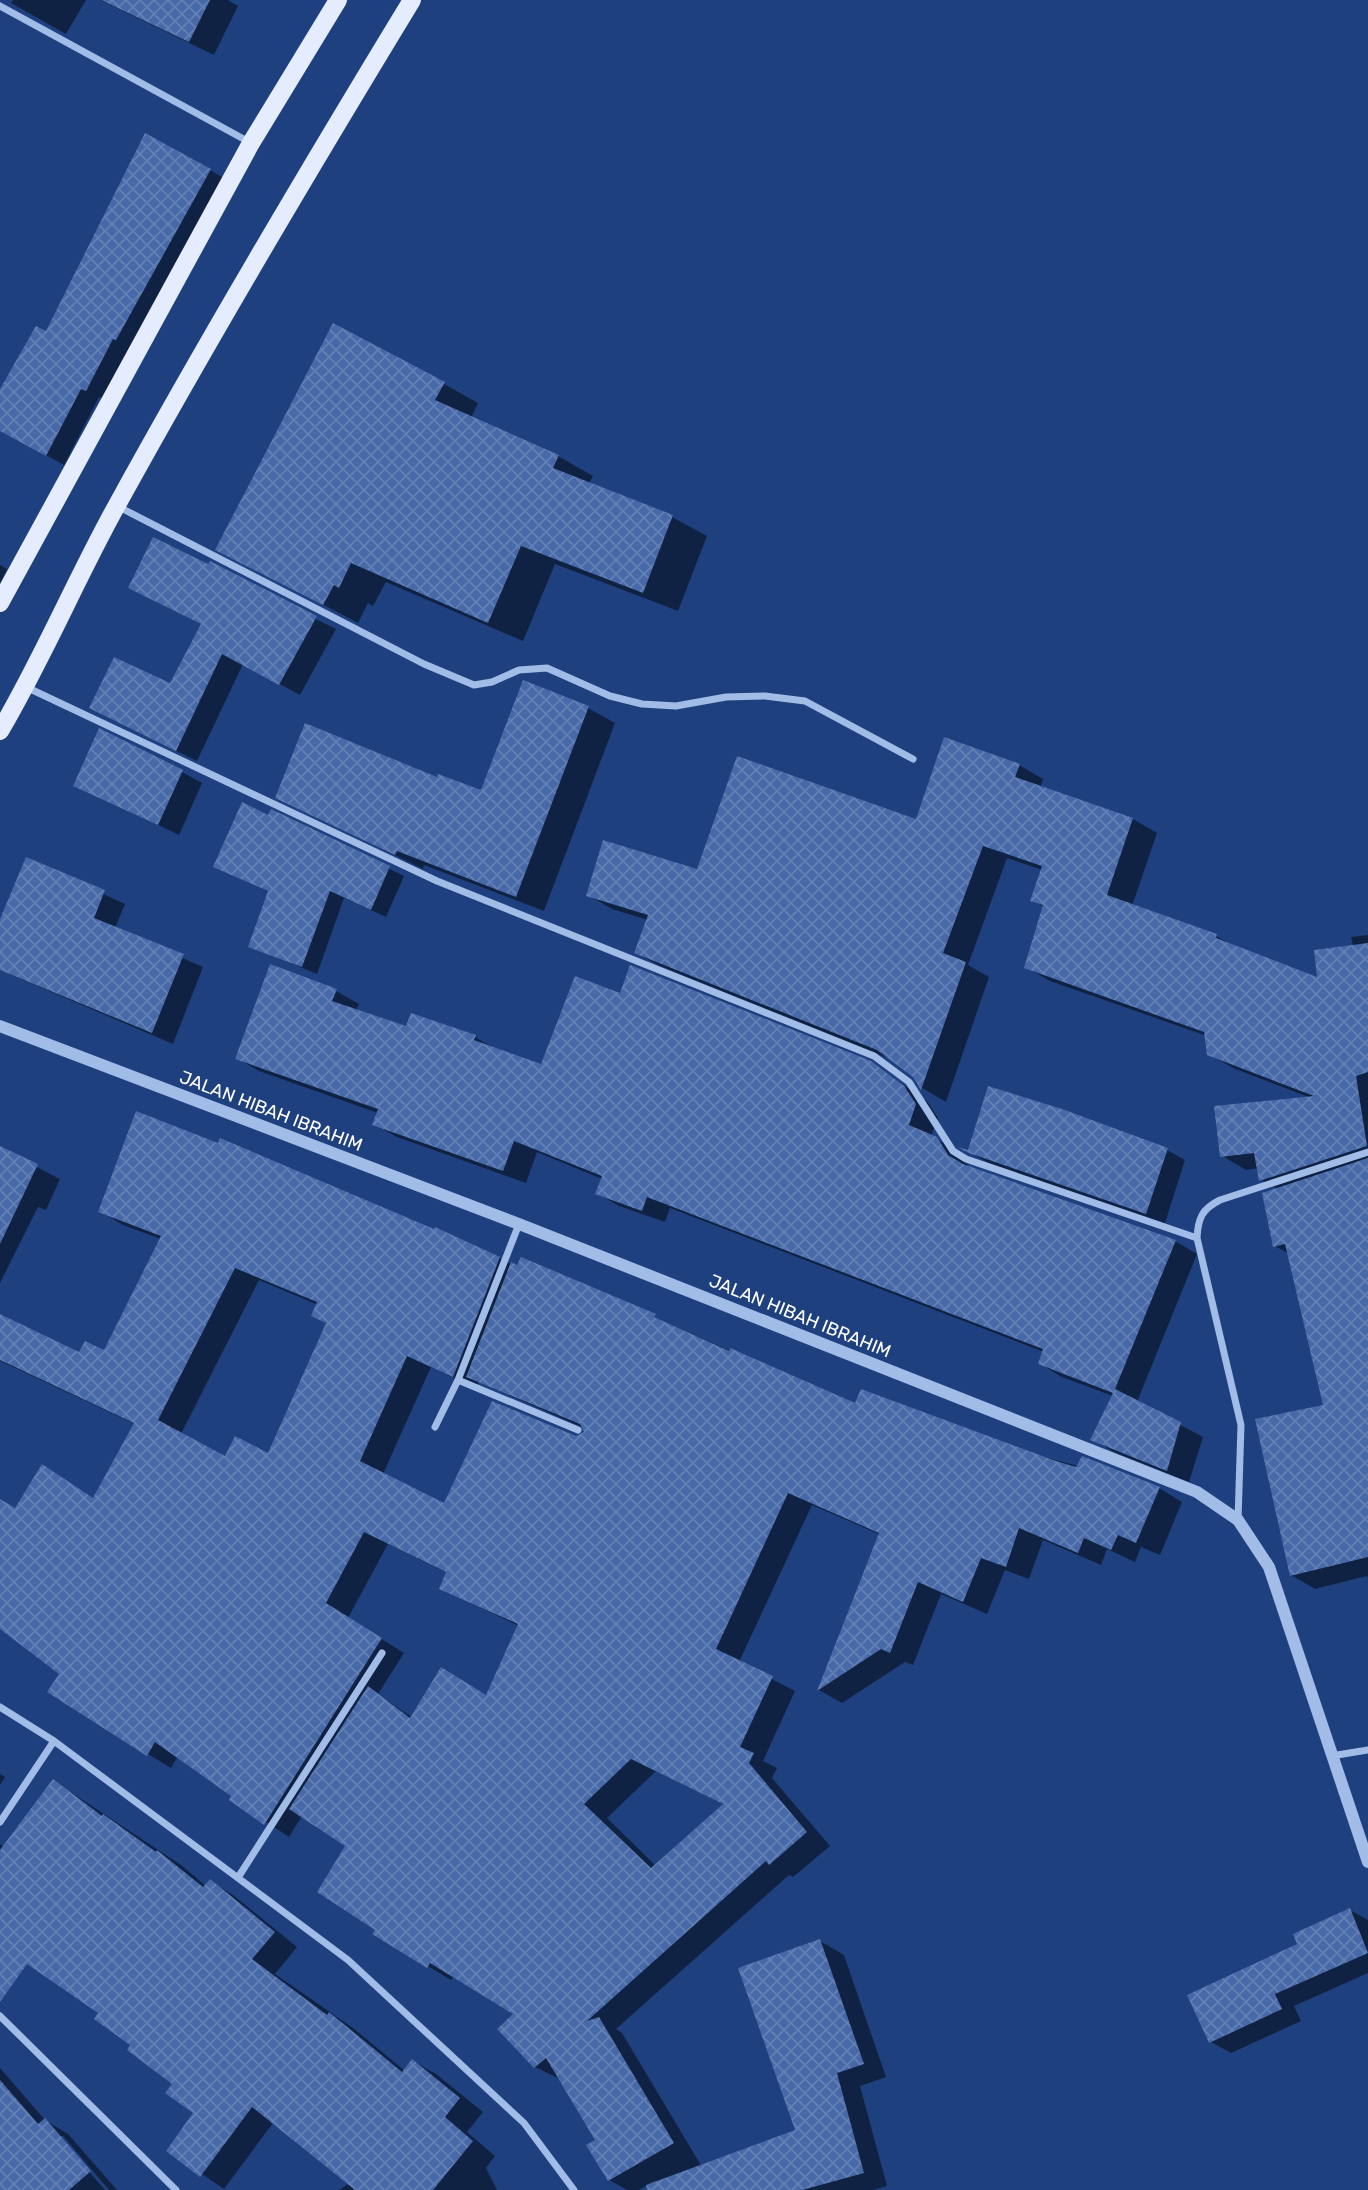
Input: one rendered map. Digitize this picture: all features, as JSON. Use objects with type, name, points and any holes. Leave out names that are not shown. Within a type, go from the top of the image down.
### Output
[{"type":"main road","points":[[0,603],[251,143],[338,0]]},
{"type":"main road","points":[[0,731],[26,687],[116,506],[305,175],[412,0]]},
{"type":"street","points":[[0,6],[251,143]]},
{"type":"street","points":[[116,506],[424,664],[474,685],[534,668],[547,668],[610,696],[642,704],[676,706],[726,696],[765,696],[805,701],[913,758]]},
{"type":"street","points":[[26,687],[437,881],[874,1056],[909,1082],[953,1151],[966,1159],[1197,1238]]},
{"type":"street","name":"JALAN HIBAH IBRAHIM","points":[[0,1026],[519,1224],[1197,1492],[1238,1520],[1269,1567],[1330,1756],[1368,1862]]},
{"type":"street","points":[[1238,1520],[1241,1425],[1197,1238],[1198,1219],[1206,1207],[1220,1200],[1368,1152]]},
{"type":"street","points":[[435,1427],[458,1380],[519,1224]]},
{"type":"street","points":[[458,1380],[578,1430]]},
{"type":"street","points":[[239,1876],[382,1653]]},
{"type":"street","points":[[0,1707],[54,1741],[239,1876],[348,1960],[524,2123],[575,2190]]},
{"type":"street","points":[[0,1822],[54,1741]]},
{"type":"street","points":[[1330,1756],[1368,1750]]},
{"type":"street","points":[[0,2016],[176,2190]]},
{"type":"building","points":[[101,0],[210,0],[189,42]]},
{"type":"building","points":[[145,133],[211,169],[86,391],[81,389],[46,456],[0,431],[0,389],[36,326],[46,331]]},
{"type":"building","points":[[333,323],[445,382],[435,400],[559,455],[553,468],[673,515],[643,593],[521,546],[488,623],[351,563],[339,588],[334,585],[323,605],[215,550]]},
{"type":"building","points":[[153,537],[208,564],[210,561],[317,616],[279,685],[222,654],[176,751],[89,708],[114,657],[170,683],[201,624],[128,588]]},
{"type":"building","points":[[523,680],[589,706],[516,897],[397,851],[395,855],[275,798],[305,723],[437,777],[438,774],[481,790]]},
{"type":"building","points":[[99,728],[183,770],[158,825],[73,786]]},
{"type":"building","points":[[944,737],[1020,764],[1015,777],[1133,818],[1107,895],[1217,934],[1216,938],[1317,977],[1314,950],[1368,943],[1368,1072],[1356,1076],[1367,1146],[1259,1181],[1254,1153],[1220,1157],[1214,1106],[1314,1096],[1207,1055],[1204,1032],[1024,968],[1043,905],[1030,901],[1042,866],[983,846],[943,953],[966,962],[921,1090],[913,1077],[877,1050],[634,953],[648,915],[586,896],[603,840],[697,869],[737,756],[916,819]]},
{"type":"building","points":[[242,802],[268,815],[271,809],[390,866],[371,910],[330,891],[302,967],[248,947],[268,891],[213,867]]},
{"type":"building","points":[[26,857],[105,890],[94,918],[184,954],[152,1033],[0,970],[0,919]]},
{"type":"building","points":[[270,964],[337,989],[332,1001],[406,1026],[411,1013],[476,1035],[474,1040],[541,1064],[575,976],[620,993],[630,965],[871,1061],[904,1086],[916,1104],[909,1125],[937,1137],[948,1155],[963,1164],[1176,1240],[1115,1389],[1181,1422],[1167,1471],[1090,1440],[1113,1393],[1038,1364],[1043,1349],[647,1197],[642,1211],[595,1194],[602,1176],[514,1141],[503,1171],[372,1125],[378,1109],[235,1059]]},
{"type":"building","points":[[988,1086],[1062,1109],[1168,1148],[1146,1214],[957,1147],[968,1150]]},
{"type":"building","points":[[136,1111],[218,1143],[220,1138],[434,1229],[435,1227],[500,1257],[453,1377],[407,1356],[360,1461],[444,1503],[492,1401],[576,1436],[584,1432],[580,1424],[466,1377],[511,1262],[517,1265],[521,1257],[656,1314],[654,1317],[729,1351],[730,1348],[855,1403],[861,1389],[1056,1461],[1076,1467],[1082,1456],[1160,1487],[1136,1543],[1118,1535],[1111,1550],[1084,1538],[1078,1553],[1019,1528],[1006,1567],[981,1558],[963,1602],[918,1582],[890,1653],[881,1649],[817,1691],[879,1533],[788,1493],[716,1649],[773,1676],[740,1747],[754,1753],[749,1763],[807,1832],[769,1865],[766,1861],[587,2021],[599,2017],[674,2143],[608,2181],[586,2145],[595,2140],[546,2058],[534,2068],[497,2029],[513,2014],[430,1963],[427,1968],[372,1934],[375,1930],[317,1892],[345,1846],[289,1809],[368,1686],[410,1718],[441,1667],[486,1695],[518,1624],[439,1589],[446,1572],[364,1532],[326,1603],[382,1638],[264,1825],[229,1800],[231,1796],[155,1742],[147,1756],[47,1692],[59,1674],[0,1629],[0,1499],[15,1508],[42,1464],[93,1498],[134,1423],[0,1360],[0,1314],[79,1352],[85,1341],[104,1350],[161,1236],[98,1212]],"holes":[[[235,1268],[317,1302],[311,1316],[326,1323],[268,1453],[235,1436],[225,1456],[158,1420]],[[631,1759],[723,1804],[651,1868],[584,1804]]]},
{"type":"building","points":[[0,1146],[38,1164],[0,1244]]},
{"type":"building","points":[[1368,1158],[1368,1557],[1290,1576],[1255,1419],[1323,1405],[1285,1244],[1273,1247],[1262,1193]]},
{"type":"building","points":[[53,1779],[102,1816],[103,1814],[156,1852],[157,1850],[203,1887],[210,1879],[275,1932],[252,1959],[327,2015],[329,2012],[402,2072],[412,2059],[460,2098],[445,2117],[473,2141],[433,2190],[355,2190],[252,2107],[200,2177],[166,2151],[193,2113],[165,2093],[172,2084],[127,2050],[130,2045],[94,2019],[98,2013],[27,1964],[0,2002],[0,1850]]},
{"type":"building","points":[[1350,1908],[1368,1953],[1275,1994],[1282,2009],[1209,2043],[1187,1995],[1297,1944],[1293,1934]]},
{"type":"building","points":[[820,1939],[864,2064],[837,2073],[864,2173],[802,2190],[647,2190],[646,2185],[795,2130],[738,1968]]},
{"type":"building","points":[[0,2080],[38,2124],[45,2118],[91,2171],[69,2190],[0,2190]]}]
